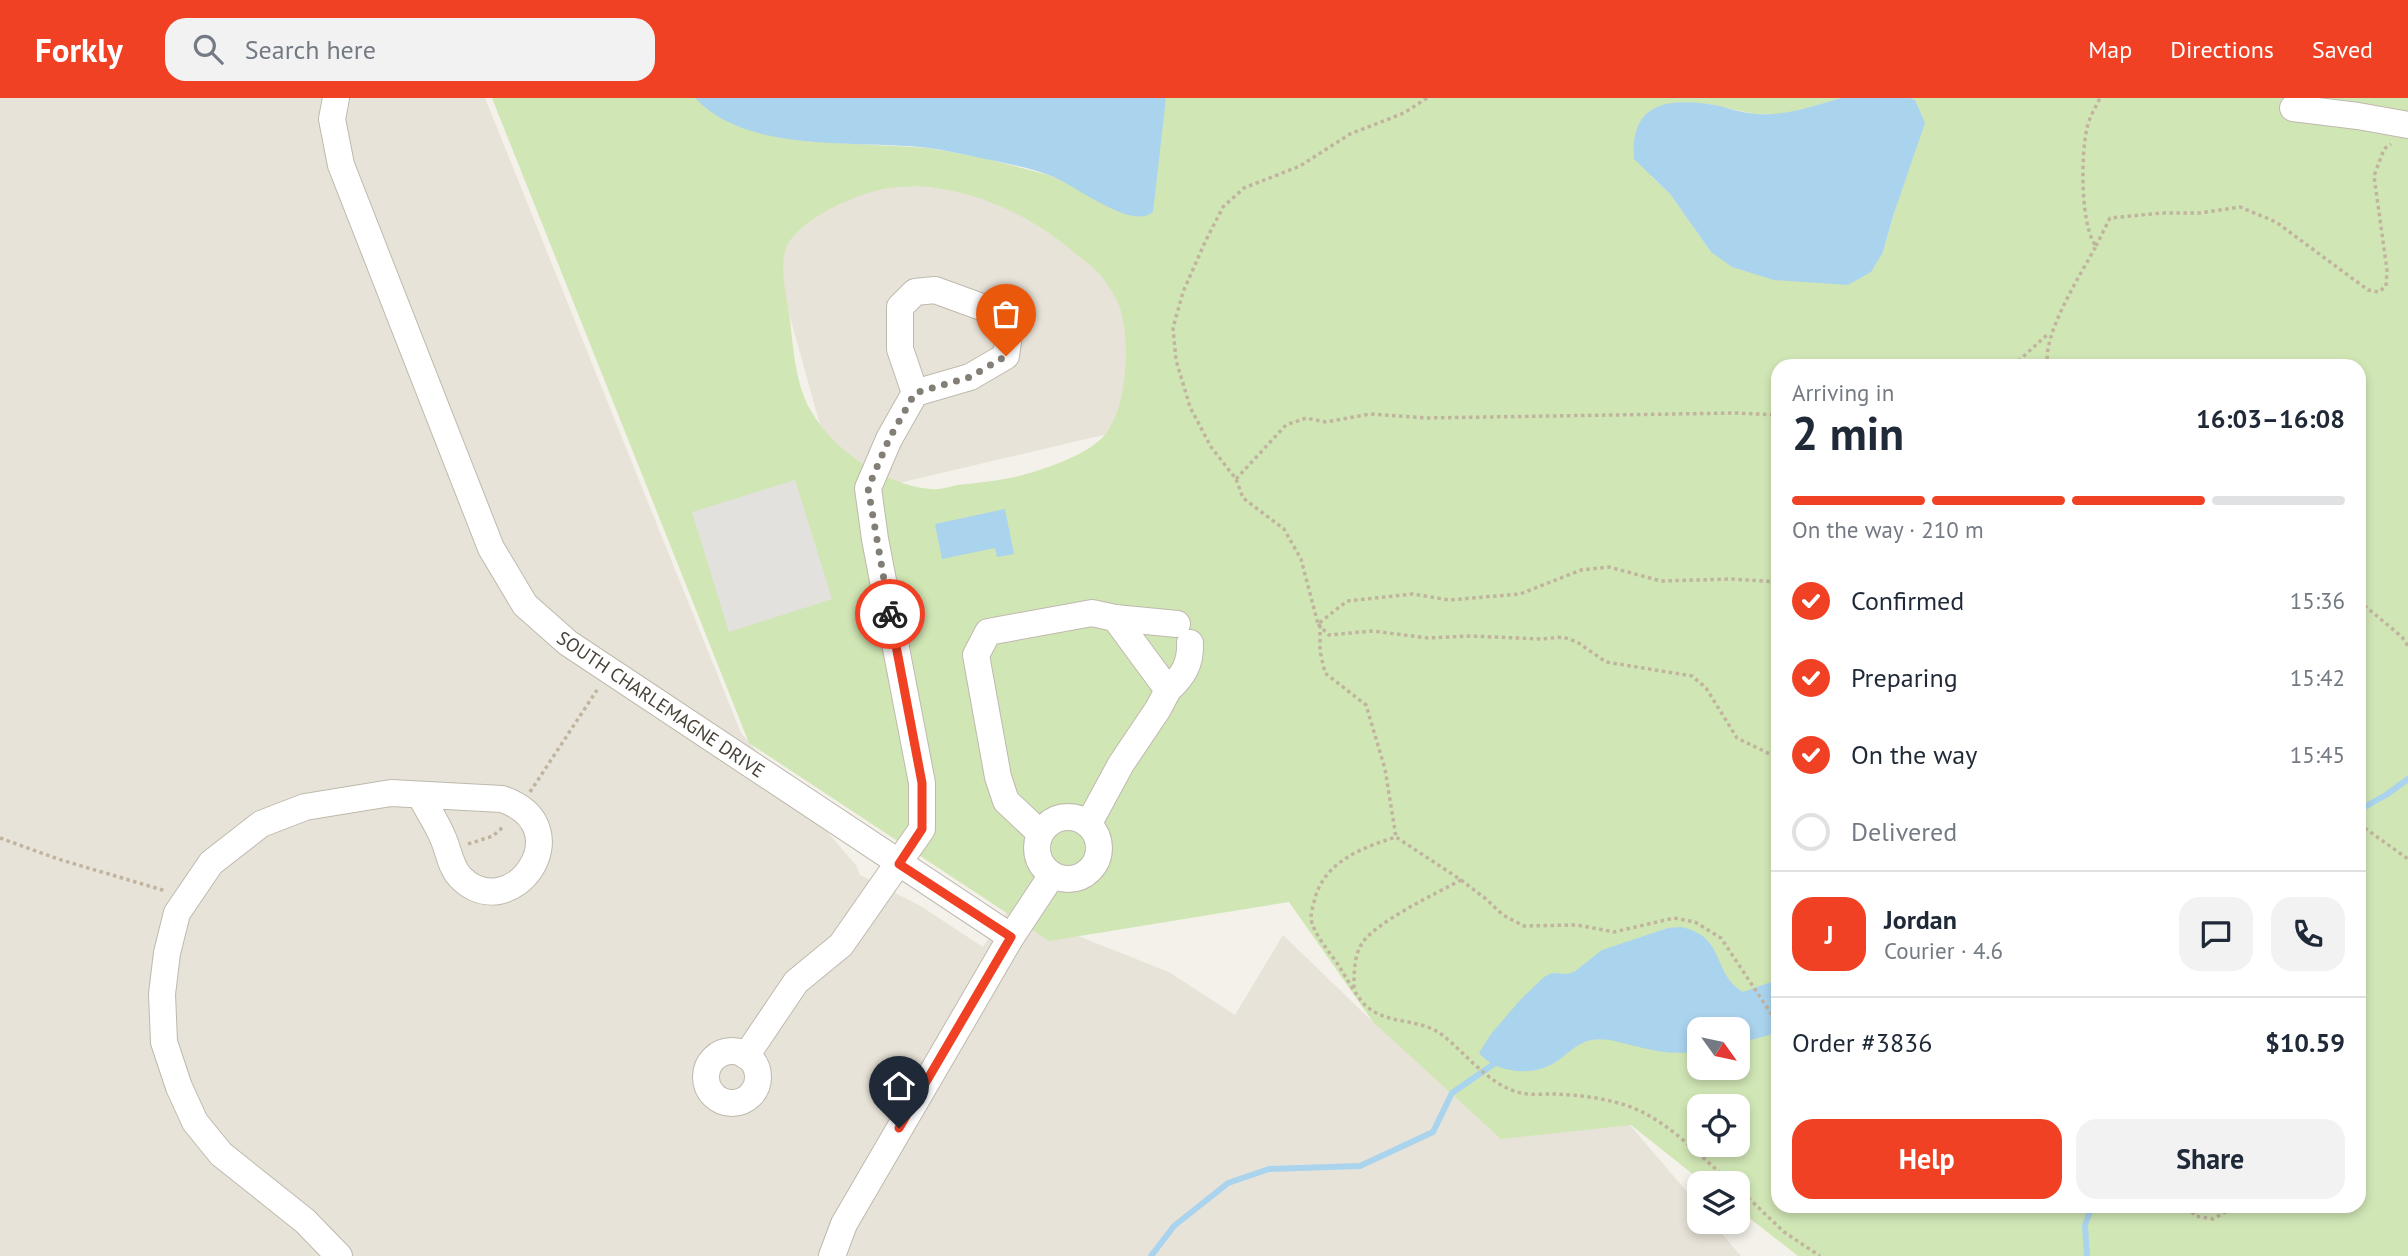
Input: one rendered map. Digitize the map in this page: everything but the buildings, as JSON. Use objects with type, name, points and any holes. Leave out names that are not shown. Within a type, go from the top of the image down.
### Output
[{"type":"street","name":"SOUTH CHARLEMAGNE DRIVE","points":[[336,98],[332,120],[341,165],[491,548],[525,605],[568,643],[1011,937]]},
{"type":"street","points":[[2292,108],[2358,116],[2400,134]]},
{"type":"street","points":[[746,1056],[785,996],[809,971],[841,945],[922,829],[922,783],[875,539],[868,488],[889,439],[915,393],[970,377],[1006,356],[1009,335],[998,313],[935,290],[915,292],[900,307],[900,349],[915,393]]},
{"type":"street","points":[[1040,833],[1006,801],[998,777],[976,655],[988,632],[1092,613],[1183,634],[1191,658],[1182,677],[1168,690],[1121,764],[1088,823]]},
{"type":"street","points":[[1115,618],[1168,690]]},
{"type":"street","points":[[339,1256],[305,1221],[221,1154],[195,1122],[179,1087],[164,1042],[162,994],[167,953],[177,913],[211,863],[261,824],[317,805],[391,793],[502,799],[514,803],[526,812],[534,823],[539,836],[539,853],[534,867],[513,887],[498,891],[481,889],[467,883],[454,869],[443,837],[420,795]]},
{"type":"street","points":[[1070,816],[1088,823],[1099,841],[1096,862],[1082,876],[1072,879],[1061,879],[1052,875],[1039,859],[1036,849],[1040,833],[1059,817],[1070,816]]},
{"type":"street","points":[[832,1256],[844,1224],[1011,937],[1052,875]]},
{"type":"path","points":[[1427,98],[1404,113],[1350,134],[1300,166],[1244,188],[1223,207],[1182,292],[1173,328],[1176,360],[1190,407],[1211,447],[1236,479],[1243,498],[1284,529],[1301,559],[1319,625],[1320,651],[1325,673],[1366,705],[1385,769],[1396,837],[1461,880],[1503,915],[1524,926],[1577,925],[1614,932],[1674,919],[1695,922],[1721,938],[1771,1014]]},
{"type":"path","points":[[2096,246],[2090,238],[2086,224],[2083,148],[2087,125],[2100,98]]},
{"type":"path","points":[[2046,359],[2051,332],[2110,218],[2199,213],[2240,207],[2276,222],[2368,290],[2379,292],[2386,286],[2387,270],[2374,176],[2384,149],[2400,134]]},
{"type":"path","points":[[2021,359],[2051,332]]},
{"type":"path","points":[[1236,479],[1286,425],[1306,418],[1326,422],[1370,414],[1426,418],[1736,412],[1771,414]]},
{"type":"path","points":[[1319,625],[1348,601],[1413,594],[1449,600],[1520,594],[1581,570],[1609,567],[1661,581],[1732,579],[1771,582]]},
{"type":"path","points":[[2366,607],[2402,637],[2408,646]]},
{"type":"path","points":[[1319,625],[1329,635],[1373,631],[1428,638],[1563,637],[1577,642],[1606,662],[1692,676],[1706,688],[1737,738],[1771,755]]},
{"type":"path","points":[[526,798],[604,680]]},
{"type":"path","points":[[458,848],[493,836],[506,824]]},
{"type":"path","points":[[2366,829],[2408,859]]},
{"type":"path","points":[[1396,837],[1368,845],[1337,863],[1317,888],[1311,918],[1322,941],[1365,1006],[1381,1016],[1428,1026],[1442,1034],[1466,1059],[1505,1086],[1521,1093],[1581,1096],[1631,1108],[1673,1130],[1717,1171]]},
{"type":"path","points":[[0,838],[58,859],[188,898]]},
{"type":"path","points":[[1354,988],[1360,945],[1376,929],[1461,880]]},
{"type":"path","points":[[1750,1199],[1784,1232],[1820,1256]]},
{"type":"path","points":[[2193,1213],[2195,1216],[2213,1219],[2224,1213]]},
{"type":"shaded area","points":[[0,98],[485,98],[741,733],[856,865],[860,875],[919,905],[983,947],[1017,896],[1078,936],[1169,972],[1235,1015],[1283,935],[1373,1022],[1630,1125],[1687,1192],[1687,1234],[1722,1234],[1741,1256],[0,1256]]},
{"type":"shaded area","points":[[733,110],[1137,245],[1154,423],[886,486],[855,552]]},
{"type":"shaded area","points":[[795,480],[832,599],[729,632],[692,512]]},
{"type":"green space","points":[[492,98],[695,98],[732,123],[755,131],[803,141],[929,148],[979,157],[1049,175],[1076,187],[1163,119],[1166,98],[1841,98],[1788,114],[1754,114],[1708,104],[1651,176],[1670,194],[1711,252],[1883,252],[1893,216],[1915,101],[1910,98],[2408,98],[2408,1256],[1798,1256],[1750,1218],[1750,1171],[1689,1171],[1631,1125],[1501,1139],[1373,1022],[1289,902],[1049,941],[749,743]],"holes":[[[892,188],[938,188],[1002,207],[1042,228],[1093,267],[1116,300],[1125,334],[1122,393],[1110,427],[1101,439],[1083,452],[1060,463],[1001,480],[931,489],[896,481],[862,464],[833,440],[811,411],[796,366],[784,280],[785,250],[789,242],[817,216],[855,198]]]},
{"type":"water","points":[[695,98],[1166,98],[1153,212],[1143,216],[1131,216],[1102,204],[1049,175],[947,151],[806,141],[744,129],[717,116]]},
{"type":"water","points":[[1841,98],[1910,98],[1915,100],[1925,123],[1883,252],[1871,272],[1848,285],[1774,280],[1732,267],[1711,252],[1670,194],[1634,159],[1634,141],[1638,127],[1653,109],[1664,105],[1692,102],[1767,114],[1799,110]]},
{"type":"water","points":[[1005,509],[1014,554],[997,557],[995,548],[942,559],[935,524]]},
{"type":"water","points":[[1681,927],[1695,932],[1705,938],[1727,976],[1743,992],[1771,982],[1771,1035],[1750,1040],[1750,1017],[1687,1017],[1687,1053],[1654,1050],[1597,1039],[1581,1044],[1545,1067],[1525,1071],[1504,1069],[1486,1060],[1479,1053],[1491,1034],[1544,977],[1552,973],[1574,972],[1602,950],[1668,928]]},
{"type":"waterway","points":[[2366,806],[2408,779]]},
{"type":"waterway","points":[[1151,1256],[1174,1226],[1228,1183],[1269,1169],[1360,1166],[1433,1132],[1452,1093],[1501,1059]]},
{"type":"waterway","points":[[2087,1256],[2085,1225],[2089,1213]]},
{"type":"way so far","points":[[890,614],[868,488],[889,439],[915,393],[970,377],[1006,356]]},
{"type":"route","points":[[890,614],[922,783],[922,829],[899,864],[1011,937],[899,1128]]}]
